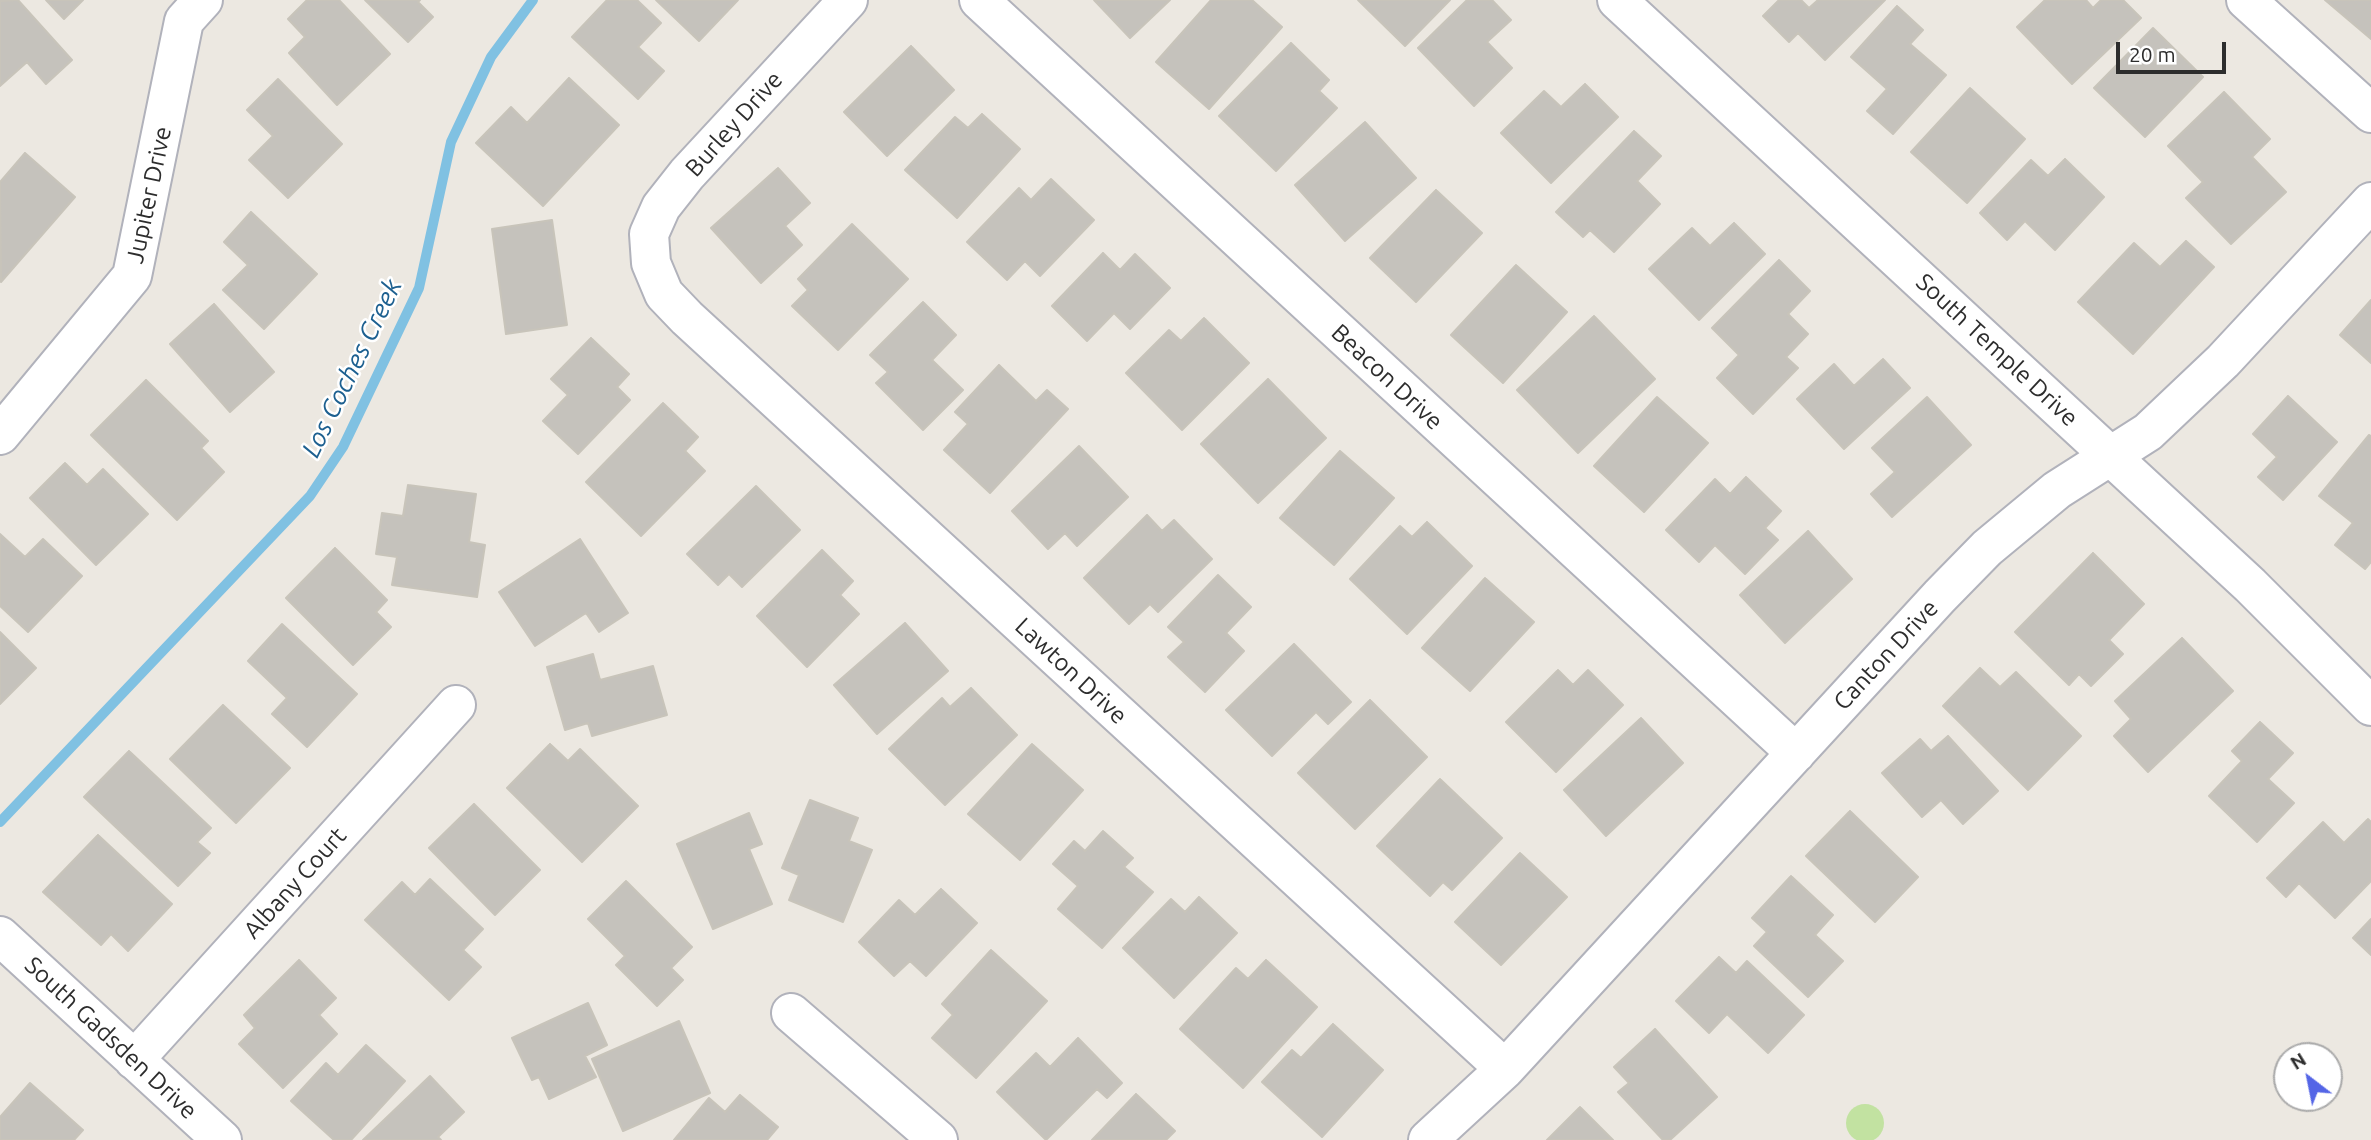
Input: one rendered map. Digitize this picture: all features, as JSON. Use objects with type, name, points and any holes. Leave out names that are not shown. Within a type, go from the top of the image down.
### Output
[{"type":"street","name":"Jupiter Drive","points":[[3,427],[132,276],[184,21],[203,0]]},
{"type":"street","name":"Burley Drive","points":[[651,263],[649,234],[661,207],[687,174],[848,0]]},
{"type":"street","name":"Beacon Drive","points":[[979,0],[1796,753]]},
{"type":"street","name":"South Temple Drive","points":[[1617,0],[2250,585],[2371,706]]},
{"type":"street","points":[[2246,0],[2371,113]]},
{"type":"street","name":"Canton Drive","points":[[1428,1140],[1505,1069],[1987,548],[2057,490],[2148,432],[2223,361],[2371,202]]},
{"type":"street","name":"Lawton Drive","points":[[651,263],[664,294],[687,318],[1505,1069]]},
{"type":"street","name":"Albany Court","points":[[134,1060],[456,705]]},
{"type":"street","name":"South Gadsden Drive","points":[[0,936],[222,1140]]},
{"type":"street","points":[[791,1013],[938,1140]]},
{"type":"green space","points":[[1865,1104],[1879,1109],[1884,1123],[1879,1137],[1865,1142],[1851,1137],[1846,1123],[1851,1109]]},
{"type":"building","points":[[18,0],[72,60],[46,84],[27,62],[0,86],[0,1]]},
{"type":"building","points":[[46,0],[83,0],[64,19]]},
{"type":"building","points":[[307,0],[339,0],[390,54],[337,105],[289,53],[305,37],[288,19]]},
{"type":"building","points":[[365,0],[420,0],[418,2],[433,17],[408,42]]},
{"type":"building","points":[[607,0],[637,0],[661,23],[638,47],[664,71],[638,99],[572,37]]},
{"type":"building","points":[[656,0],[738,0],[699,41]]},
{"type":"building","points":[[1094,0],[1170,0],[1130,38]]},
{"type":"building","points":[[1211,0],[1252,0],[1282,27],[1209,109],[1156,62]]},
{"type":"building","points":[[1358,0],[1450,0],[1405,46]]},
{"type":"building","points":[[1467,0],[1492,0],[1511,20],[1487,42],[1512,68],[1474,106],[1418,48]]},
{"type":"building","points":[[1779,0],[1801,0],[1809,8],[1818,0],[1885,0],[1825,60],[1798,33],[1789,42],[1763,16]]},
{"type":"building","points":[[2045,0],[2086,0],[2093,8],[2101,0],[2123,0],[2141,18],[2072,84],[2017,27]]},
{"type":"building","points":[[2325,0],[2371,0],[2371,39]]},
{"type":"building","points":[[1897,6],[1923,30],[1910,44],[1946,75],[1893,134],[1867,111],[1887,89],[1851,57]]},
{"type":"building","points":[[2153,28],[2203,77],[2145,137],[2094,88]]},
{"type":"building","points":[[1291,43],[1329,80],[1319,91],[1337,108],[1276,171],[1219,116]]},
{"type":"building","points":[[911,46],[954,90],[887,156],[844,112]]},
{"type":"building","points":[[569,78],[619,125],[543,206],[476,143],[511,107],[527,123]]},
{"type":"building","points":[[278,79],[342,144],[288,198],[249,160],[273,136],[247,110]]},
{"type":"building","points":[[1585,84],[1618,117],[1551,183],[1501,133],[1544,91],[1561,107]]},
{"type":"building","points":[[1970,88],[2025,139],[1967,203],[1911,152]]},
{"type":"building","points":[[2224,92],[2270,139],[2252,157],[2286,192],[2231,244],[2186,198],[2203,182],[2168,146]]},
{"type":"building","points":[[982,114],[1020,149],[957,218],[905,170],[955,117],[968,128]]},
{"type":"building","points":[[1365,122],[1416,178],[1345,241],[1295,185]]},
{"type":"building","points":[[1634,131],[1661,156],[1637,181],[1660,204],[1614,252],[1590,230],[1583,237],[1556,212]]},
{"type":"building","points":[[25,153],[75,197],[1,282],[0,182]]},
{"type":"building","points":[[2065,159],[2104,197],[2055,250],[2025,221],[2007,240],[1980,213],[2031,160],[2048,176]]},
{"type":"building","points":[[778,168],[810,203],[785,226],[802,245],[761,283],[711,228]]},
{"type":"building","points":[[1051,179],[1094,220],[1040,276],[1025,261],[1007,280],[967,242],[1019,188],[1031,200]]},
{"type":"building","points":[[1436,190],[1482,233],[1416,302],[1370,258]]},
{"type":"building","points":[[251,212],[317,274],[264,329],[223,290],[248,265],[224,242]]},
{"type":"building","points":[[552,220],[567,325],[506,334],[492,229]]},
{"type":"building","points":[[1734,223],[1765,254],[1699,320],[1649,269],[1692,228],[1710,246]]},
{"type":"building","points":[[852,224],[908,279],[838,350],[792,306],[808,290],[798,279]]},
{"type":"building","points":[[2186,241],[2214,267],[2133,354],[2078,302],[2134,243],[2160,267]]},
{"type":"building","points":[[1103,253],[1120,270],[1135,254],[1170,288],[1130,329],[1114,313],[1087,341],[1052,306]]},
{"type":"building","points":[[1779,260],[1810,291],[1788,314],[1808,334],[1786,357],[1798,368],[1753,414],[1717,378],[1739,355],[1712,328]]},
{"type":"building","points":[[1516,265],[1567,312],[1503,383],[1451,335]]},
{"type":"building","points":[[2371,300],[2371,363],[2340,335]]},
{"type":"building","points":[[923,302],[956,335],[932,360],[963,390],[923,430],[876,383],[888,372],[870,355]]},
{"type":"building","points":[[214,304],[274,372],[230,412],[170,344]]},
{"type":"building","points":[[1594,316],[1655,379],[1578,453],[1517,390]]},
{"type":"building","points":[[1204,318],[1249,363],[1182,430],[1126,373],[1169,330],[1181,341]]},
{"type":"building","points":[[591,338],[629,374],[617,387],[630,400],[578,454],[543,421],[568,395],[551,379]]},
{"type":"building","points":[[1883,359],[1910,388],[1844,449],[1797,399],[1834,364],[1854,386]]},
{"type":"building","points":[[999,365],[1036,401],[1047,390],[1068,409],[990,493],[944,450],[968,424],[955,412]]},
{"type":"building","points":[[1268,379],[1326,438],[1258,503],[1201,444]]},
{"type":"building","points":[[146,380],[208,441],[201,448],[224,472],[177,520],[91,435]]},
{"type":"building","points":[[2288,396],[2337,442],[2283,500],[2258,477],[2277,457],[2253,434]]},
{"type":"building","points":[[1657,397],[1708,443],[1644,512],[1594,466]]},
{"type":"building","points":[[1927,397],[1971,445],[1892,517],[1871,494],[1895,472],[1872,448]]},
{"type":"building","points":[[663,403],[698,437],[685,451],[705,471],[641,536],[586,482]]},
{"type":"building","points":[[2369,435],[2371,562],[2365,569],[2335,545],[2353,523],[2319,496]]},
{"type":"building","points":[[1079,446],[1128,497],[1077,546],[1065,533],[1048,549],[1012,511]]},
{"type":"building","points":[[1340,451],[1394,498],[1334,565],[1280,518]]},
{"type":"building","points":[[65,463],[87,485],[103,469],[148,514],[96,565],[30,498]]},
{"type":"building","points":[[1746,477],[1781,511],[1765,528],[1778,540],[1745,574],[1715,545],[1699,562],[1666,530],[1715,479],[1730,494]]},
{"type":"building","points":[[408,485],[476,494],[469,542],[485,545],[477,597],[392,585],[397,557],[376,554],[382,513],[403,516]]},
{"type":"building","points":[[756,486],[800,530],[742,587],[729,574],[718,585],[687,554]]},
{"type":"building","points":[[1147,515],[1162,531],[1174,520],[1212,559],[1158,612],[1150,604],[1129,624],[1084,578]]},
{"type":"building","points":[[1427,522],[1472,566],[1407,634],[1350,579],[1400,526],[1412,537]]},
{"type":"building","points":[[1808,531],[1852,579],[1785,643],[1740,595]]},
{"type":"building","points":[[0,534],[25,557],[43,539],[82,576],[28,632],[0,606]]},
{"type":"building","points":[[580,539],[628,613],[599,632],[586,613],[535,646],[499,592]]},
{"type":"building","points":[[335,548],[387,600],[376,612],[391,627],[353,665],[286,598]]},
{"type":"building","points":[[822,550],[853,581],[840,595],[859,614],[807,667],[757,616]]},
{"type":"building","points":[[2093,553],[2144,604],[2109,640],[2123,654],[2091,686],[2079,674],[2069,685],[2015,632]]},
{"type":"building","points":[[1218,575],[1251,607],[1226,633],[1244,651],[1205,692],[1168,657],[1184,642],[1168,627]]},
{"type":"building","points":[[1485,578],[1534,622],[1470,691],[1422,648]]},
{"type":"building","points":[[905,623],[948,671],[877,734],[834,685]]},
{"type":"building","points":[[282,624],[357,694],[307,747],[272,714],[287,698],[248,661]]},
{"type":"building","points":[[0,632],[36,668],[0,704]]},
{"type":"building","points":[[2182,638],[2233,691],[2148,772],[2114,736],[2131,719],[2115,701]]},
{"type":"building","points":[[1294,644],[1351,702],[1328,724],[1316,712],[1272,756],[1226,710]]},
{"type":"building","points":[[593,654],[600,680],[653,666],[667,715],[592,736],[588,723],[565,730],[547,667]]},
{"type":"building","points":[[1980,668],[2000,687],[2016,672],[2081,736],[2028,790],[1943,706]]},
{"type":"building","points":[[1558,670],[1573,685],[1588,670],[1623,705],[1556,772],[1506,722]]},
{"type":"building","points":[[971,688],[1017,735],[945,805],[889,749],[942,698],[950,707]]},
{"type":"building","points":[[1370,700],[1427,757],[1355,829],[1298,773]]},
{"type":"building","points":[[223,705],[290,768],[236,823],[170,759]]},
{"type":"building","points":[[1641,718],[1683,763],[1606,836],[1564,790]]},
{"type":"building","points":[[2260,722],[2293,753],[2268,779],[2294,803],[2257,842],[2209,796],[2242,761],[2232,751]]},
{"type":"building","points":[[1948,736],[1998,791],[1963,824],[1941,800],[1922,817],[1882,773],[1920,739],[1931,751]]},
{"type":"building","points":[[550,744],[568,761],[580,749],[638,806],[582,862],[507,788]]},
{"type":"building","points":[[1032,744],[1083,790],[1020,860],[968,814]]},
{"type":"building","points":[[129,751],[211,828],[197,842],[210,853],[178,886],[84,797]]},
{"type":"building","points":[[1440,779],[1502,838],[1452,890],[1443,882],[1430,896],[1377,846]]},
{"type":"building","points":[[810,800],[858,818],[849,841],[872,850],[843,922],[789,900],[799,875],[782,868]]},
{"type":"building","points":[[474,804],[540,870],[495,915],[429,848]]},
{"type":"building","points":[[1850,811],[1918,877],[1875,922],[1806,856]]},
{"type":"building","points":[[749,813],[762,844],[749,849],[772,904],[713,929],[677,844]]},
{"type":"building","points":[[2368,819],[2371,822],[2371,881],[2335,918],[2299,883],[2286,897],[2267,878],[2323,822],[2344,843]]},
{"type":"building","points":[[1103,831],[1133,858],[1124,867],[1153,892],[1102,948],[1058,909],[1078,886],[1053,864],[1074,841],[1085,851]]},
{"type":"building","points":[[98,835],[172,904],[128,951],[111,934],[101,945],[43,892]]},
{"type":"building","points":[[1520,853],[1567,897],[1501,965],[1455,922]]},
{"type":"building","points":[[1791,876],[1833,915],[1815,935],[1843,961],[1808,997],[1754,946],[1767,932],[1752,918]]},
{"type":"building","points":[[430,879],[483,929],[463,950],[481,967],[449,1000],[365,920],[402,882],[415,895]]},
{"type":"building","points":[[626,881],[692,947],[671,968],[683,980],[657,1006],[616,965],[625,956],[588,919]]},
{"type":"building","points":[[941,889],[977,923],[926,976],[910,961],[894,976],[859,942],[899,900],[915,915]]},
{"type":"building","points":[[1199,897],[1237,933],[1174,998],[1123,948],[1171,899],[1185,912]]},
{"type":"building","points":[[2371,919],[2371,955],[2353,938]]},
{"type":"building","points":[[991,950],[1047,1001],[976,1078],[932,1038],[953,1015],[942,1004]]},
{"type":"building","points":[[1719,957],[1736,973],[1747,961],[1804,1015],[1768,1053],[1727,1014],[1709,1033],[1676,1001]]},
{"type":"building","points":[[299,960],[336,998],[319,1015],[337,1034],[283,1088],[239,1044],[255,1028],[244,1015]]},
{"type":"building","points":[[1266,960],[1317,1007],[1243,1088],[1180,1029],[1236,968],[1248,979]]},
{"type":"building","points":[[588,1003],[607,1045],[585,1056],[596,1077],[549,1099],[539,1077],[532,1080],[512,1038]]},
{"type":"building","points":[[679,1021],[710,1093],[623,1131],[592,1059]]},
{"type":"building","points":[[1333,1024],[1383,1070],[1322,1137],[1262,1082],[1292,1050],[1301,1058]]},
{"type":"building","points":[[1655,1029],[1717,1097],[1670,1140],[1663,1140],[1618,1092],[1629,1083],[1614,1067]]},
{"type":"building","points":[[1078,1038],[1122,1083],[1107,1098],[1097,1089],[1046,1140],[997,1092],[1036,1053],[1050,1067]]},
{"type":"building","points":[[366,1045],[405,1081],[351,1140],[334,1140],[291,1101],[326,1063],[338,1075]]},
{"type":"building","points":[[430,1076],[464,1112],[438,1137],[441,1140],[363,1140]]},
{"type":"building","points":[[30,1083],[83,1130],[74,1140],[0,1140],[0,1117]]},
{"type":"building","points":[[1136,1094],[1175,1131],[1166,1140],[1092,1140]]},
{"type":"building","points":[[740,1095],[778,1127],[767,1140],[674,1140],[709,1098],[725,1112]]},
{"type":"building","points":[[1580,1107],[1613,1140],[1547,1140]]},
{"type":"waterway","name":"Los Coches Creek","points":[[0,822],[310,496],[343,447],[419,288],[451,142],[491,57],[533,0]]}]
